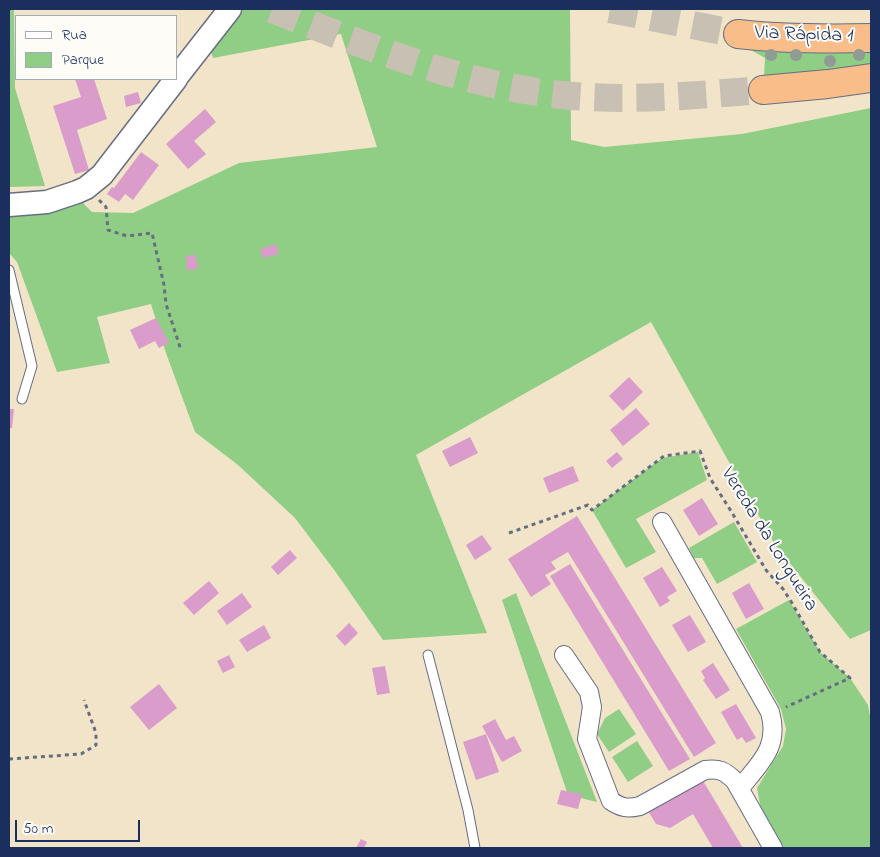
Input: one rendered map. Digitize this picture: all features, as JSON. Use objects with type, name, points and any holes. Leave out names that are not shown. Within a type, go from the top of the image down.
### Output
[{"type":"highway","name":"Via Rápida 1","points":[[738,34],[812,39],[871,38]]},
{"type":"highway","points":[[763,90],[871,78]]},
{"type":"street","points":[[178,75],[230,9]]},
{"type":"street","points":[[9,206],[47,202],[86,188],[102,175],[174,80]]},
{"type":"street","points":[[662,522],[770,712],[774,726],[769,748],[763,759],[740,788]]},
{"type":"street","points":[[564,655],[589,692],[592,707],[587,738],[611,801],[629,808],[640,806],[705,770],[716,769],[726,772],[740,788],[772,848]]},
{"type":"lane","points":[[9,270],[32,366],[22,399]]},
{"type":"lane","points":[[428,655],[468,810],[475,848]]},
{"type":"path","points":[[86,188],[106,207],[108,230],[127,236],[152,233],[164,285],[166,304],[181,350]]},
{"type":"path","name":"Vereda da Longueira","points":[[509,533],[588,505],[592,510],[664,456],[700,451],[710,478],[766,570],[783,589],[792,603],[820,652],[850,678],[781,710]]},
{"type":"path","points":[[9,759],[81,754],[96,745],[96,733],[84,700]]},
{"type":"green space","points":[[9,9],[14,9],[15,88],[45,186],[9,187]]},
{"type":"green space","points":[[235,9],[570,9],[571,140],[604,147],[742,134],[871,108],[871,630],[850,639],[774,543],[651,322],[416,455],[487,633],[383,640],[295,518],[238,465],[195,432],[166,353],[151,304],[97,317],[110,363],[57,372],[17,262],[9,253],[9,217],[48,214],[75,195],[92,212],[133,213],[239,163],[377,147],[341,34],[213,58],[207,40]]},
{"type":"green space","points":[[742,45],[871,48],[871,66],[764,77],[765,58]]},
{"type":"green space","points":[[698,452],[707,480],[636,519],[656,552],[626,568],[592,510],[662,458]]},
{"type":"green space","points":[[734,522],[757,562],[717,584],[702,558],[694,558],[689,548]]},
{"type":"green space","points":[[516,593],[597,802],[568,795],[502,600]]},
{"type":"green space","points":[[789,600],[820,652],[850,678],[868,705],[871,722],[871,848],[783,848],[761,810],[757,788],[783,746],[786,729],[781,709],[736,629]]},
{"type":"green space","points":[[619,709],[636,734],[609,752],[597,734],[605,718]]},
{"type":"green space","points":[[637,741],[653,766],[628,782],[612,757]]},
{"type":"building","points":[[75,80],[94,80],[107,119],[77,130],[89,170],[75,174],[53,106],[81,97]]},
{"type":"building","points":[[138,92],[141,103],[126,107],[124,96]]},
{"type":"building","points":[[205,109],[216,122],[194,141],[206,154],[188,169],[166,144]]},
{"type":"building","points":[[141,152],[159,165],[133,200],[125,194],[119,202],[107,194],[112,187],[114,188]]},
{"type":"building","points":[[276,244],[279,254],[263,258],[260,249]]},
{"type":"building","points":[[196,255],[198,269],[187,270],[186,256]]},
{"type":"building","points":[[156,318],[169,343],[159,348],[155,341],[139,349],[130,330]]},
{"type":"building","points":[[629,377],[643,392],[623,411],[609,396]]},
{"type":"building","points":[[636,408],[650,424],[623,446],[610,430]]},
{"type":"building","points":[[9,409],[14,409],[12,428],[9,428]]},
{"type":"building","points":[[470,437],[478,453],[450,467],[442,451]]},
{"type":"building","points":[[617,452],[623,459],[612,468],[606,461]]},
{"type":"building","points":[[573,466],[579,481],[549,493],[543,478]]},
{"type":"building","points":[[702,498],[718,524],[699,536],[683,510]]},
{"type":"building","points":[[577,516],[716,743],[694,757],[568,552],[551,562],[556,569],[545,575],[551,584],[531,597],[508,559]]},
{"type":"building","points":[[482,535],[492,549],[475,560],[466,545]]},
{"type":"building","points":[[290,550],[297,558],[278,575],[271,567]]},
{"type":"building","points":[[570,564],[690,759],[669,771],[550,576]]},
{"type":"building","points":[[662,567],[677,591],[667,597],[670,601],[660,607],[643,578]]},
{"type":"building","points":[[209,581],[219,593],[194,615],[183,603]]},
{"type":"building","points":[[749,583],[764,609],[746,619],[732,593]]},
{"type":"building","points":[[242,593],[252,607],[227,625],[217,611]]},
{"type":"building","points":[[690,615],[706,642],[688,652],[672,625]]},
{"type":"building","points":[[349,623],[358,633],[345,646],[336,636]]},
{"type":"building","points":[[264,625],[271,638],[247,652],[239,640]]},
{"type":"building","points":[[229,655],[235,667],[223,673],[217,661]]},
{"type":"building","points":[[713,663],[730,690],[716,699],[703,680],[705,678],[701,671]]},
{"type":"building","points":[[385,666],[390,693],[377,695],[372,668]]},
{"type":"building","points":[[159,684],[177,708],[149,730],[130,707]]},
{"type":"building","points":[[736,704],[756,738],[746,743],[742,737],[737,740],[721,712]]},
{"type":"building","points":[[495,719],[506,740],[514,736],[522,751],[502,762],[482,726]]},
{"type":"building","points":[[486,734],[499,772],[476,780],[463,742]]},
{"type":"building","points":[[702,779],[743,848],[713,848],[693,814],[670,828],[656,824],[648,811]]},
{"type":"building","points":[[561,790],[582,794],[578,809],[557,804]]},
{"type":"building","points":[[361,839],[367,842],[364,848],[356,848]]},
{"type":"tunnel","points":[[272,9],[342,37],[414,62],[487,83],[524,90],[562,95],[612,98],[662,97],[763,90]]},
{"type":"tunnel","points":[[610,9],[738,34]]}]
